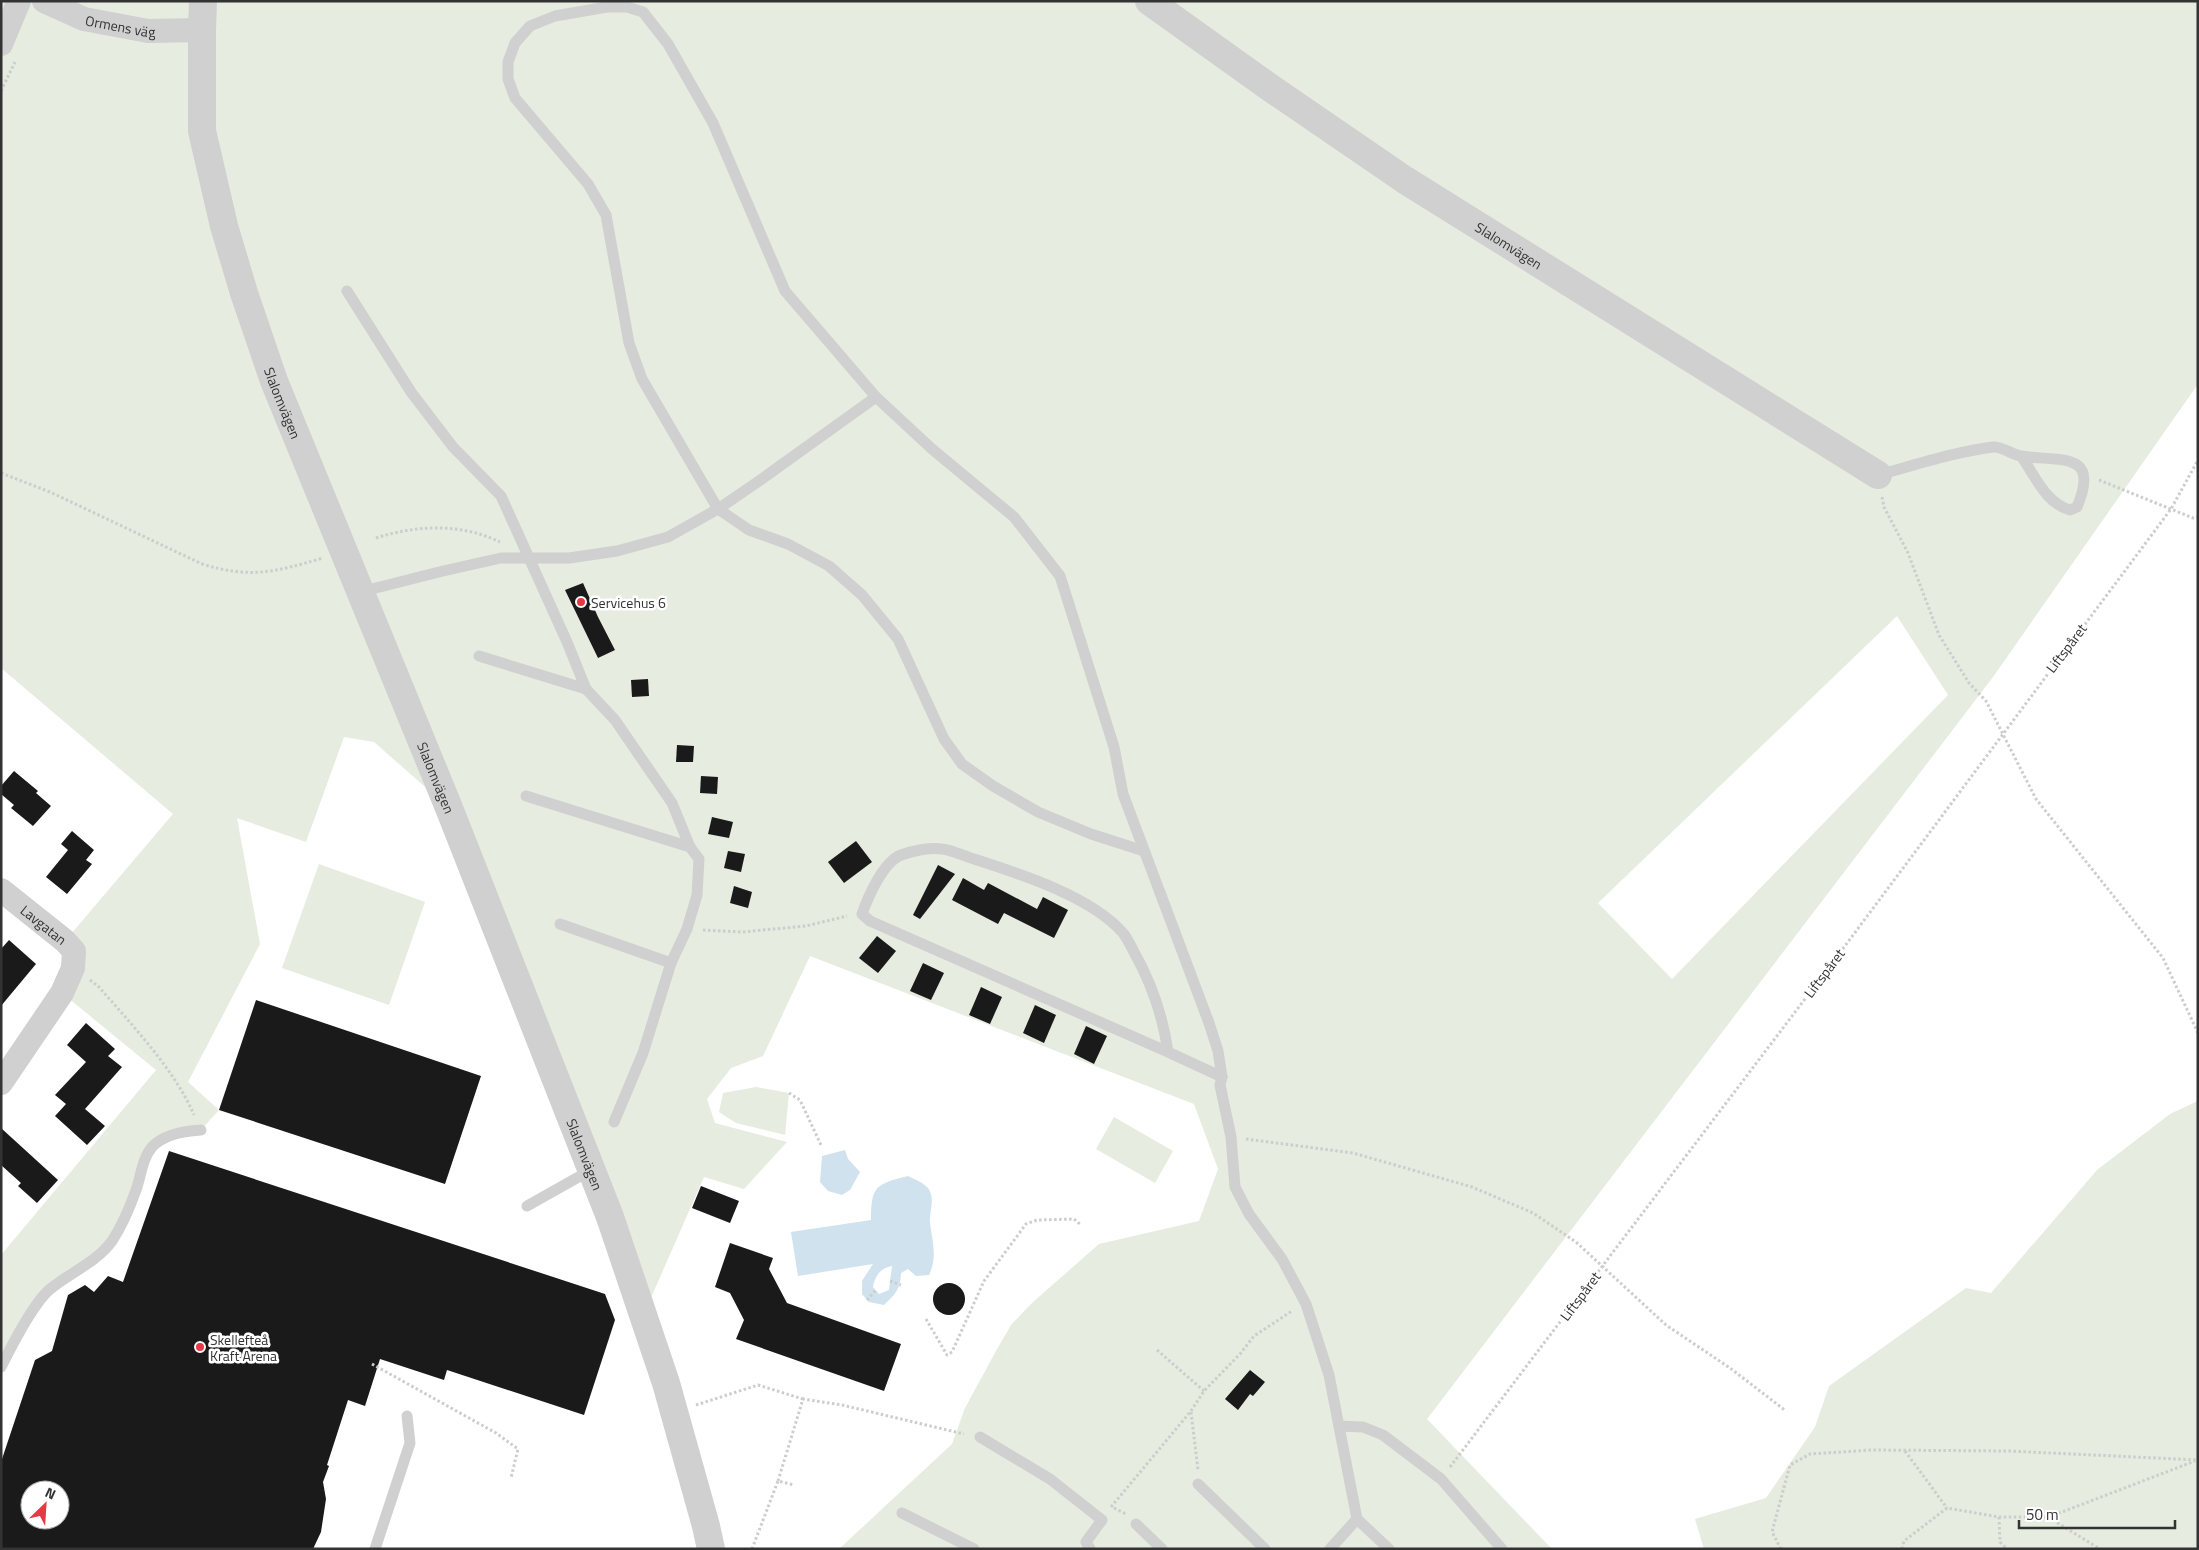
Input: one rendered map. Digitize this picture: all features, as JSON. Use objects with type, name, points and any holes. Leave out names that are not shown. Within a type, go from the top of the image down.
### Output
[{"type":"street","points":[[1,44],[19,1]]},
{"type":"street","name":"Ormens väg","points":[[44,1],[84,19],[148,32],[202,30]]},
{"type":"street","name":"Slalomvägen","points":[[204,1],[202,30],[202,131],[224,226],[244,293],[274,381],[456,826],[613,1226],[674,1412],[711,1549]]},
{"type":"street","name":"Slalomvägen","points":[[1149,1],[1272,89],[1405,180],[1878,475]]},
{"type":"street","name":"Lavgatan","points":[[1,890],[65,941],[74,952],[74,968]]},
{"type":"street","points":[[1,1083],[62,993],[74,968]]},
{"type":"lane","points":[[1144,851],[1091,834],[1038,812],[993,786],[962,764],[944,738],[898,639],[862,595],[829,566],[788,544],[749,530],[718,509],[642,379],[629,343],[606,215],[588,184],[515,98],[508,79],[508,62],[515,43],[530,26],[555,16],[608,7],[627,7],[643,12],[668,44],[713,122],[785,291],[876,397],[932,449],[1014,517],[1060,576],[1114,747],[1122,794],[1144,851],[1209,1023],[1218,1051],[1222,1077],[1220,1085],[1231,1136],[1235,1187],[1249,1214],[1282,1259],[1306,1304],[1329,1375],[1357,1519],[1389,1549]]},
{"type":"lane","points":[[347,291],[411,392],[453,447],[501,496],[586,689],[615,720],[672,803],[690,847],[700,859],[696,895],[687,930],[670,963],[643,1053],[614,1122]]},
{"type":"lane","points":[[360,592],[501,558],[530,560],[569,558],[617,551],[668,537],[718,509],[876,397]]},
{"type":"lane","points":[[1878,475],[1964,452],[1996,447],[2021,456],[2057,457],[2078,464],[2084,474],[2083,492],[2077,507],[2070,510],[2063,508],[2045,492],[2021,456]]},
{"type":"lane","points":[[478,656],[586,689]]},
{"type":"lane","points":[[526,796],[690,847]]},
{"type":"lane","points":[[1168,1052],[1165,1029],[1148,976],[1123,933],[1101,914],[1058,890],[942,849],[915,851],[899,855],[892,861],[874,886],[862,914],[870,921],[1222,1077]]},
{"type":"lane","points":[[560,924],[670,963]]},
{"type":"lane","points":[[1,1367],[24,1325],[47,1291],[99,1255],[112,1241],[136,1190],[144,1162],[152,1147],[171,1136],[187,1130],[200,1130]]},
{"type":"lane","points":[[527,1206],[592,1170]]},
{"type":"lane","points":[[375,1549],[410,1443],[407,1416]]},
{"type":"lane","points":[[1339,1426],[1363,1427],[1383,1435],[1441,1479],[1502,1549]]},
{"type":"lane","points":[[980,1437],[1050,1479],[1102,1520],[1086,1542],[1090,1549]]},
{"type":"lane","points":[[1198,1484],[1265,1549]]},
{"type":"lane","points":[[902,1513],[974,1549]]},
{"type":"lane","points":[[1330,1549],[1357,1519]]},
{"type":"lane","points":[[1136,1524],[1162,1549]]},
{"type":"path","name":"Liftspåret","points":[[1441,1479],[2171,509],[2198,460]]},
{"type":"path","points":[[1,473],[50,492],[202,564],[220,570],[245,573],[276,572],[329,556]]},
{"type":"path","points":[[2084,474],[2193,518],[2198,517]]},
{"type":"path","points":[[1878,475],[1884,507],[1908,553],[1939,635],[1969,683],[1986,700],[2036,799],[2163,958],[2198,1034]]},
{"type":"path","points":[[376,538],[402,530],[435,528],[469,531]]},
{"type":"path","points":[[687,930],[742,932],[806,926],[845,916],[862,914]]},
{"type":"path","points":[[74,968],[99,987],[150,1048],[187,1099],[200,1130]]},
{"type":"path","points":[[789,1093],[800,1100],[821,1145]]},
{"type":"path","points":[[1231,1136],[1353,1153],[1472,1187],[1533,1213],[1576,1242],[1666,1325],[1730,1368],[1786,1411]]},
{"type":"path","points":[[926,1320],[947,1355],[952,1352],[984,1281],[1026,1224],[1037,1220],[1074,1219],[1081,1225]]},
{"type":"path","points":[[890,1281],[901,1285]]},
{"type":"path","points":[[867,1300],[876,1290]]},
{"type":"path","points":[[1102,1520],[1119,1496],[1142,1472],[1191,1411],[1204,1391],[1240,1354],[1254,1336],[1272,1322],[1306,1304]]},
{"type":"path","points":[[1157,1350],[1204,1391]]},
{"type":"path","points":[[372,1364],[496,1433],[518,1449],[512,1478]]},
{"type":"path","points":[[674,1412],[758,1385],[803,1399],[842,1405],[942,1430],[980,1437]]},
{"type":"path","points":[[752,1549],[778,1481],[803,1399]]},
{"type":"path","points":[[1191,1411],[1191,1422],[1197,1452],[1198,1484]]},
{"type":"path","points":[[1780,1549],[1772,1532],[1790,1465],[1810,1454],[1871,1450],[2009,1451],[2197,1460]]},
{"type":"path","points":[[1904,1451],[1947,1508],[1999,1517],[2048,1517],[2197,1460]]},
{"type":"path","points":[[778,1481],[794,1485]]},
{"type":"path","points":[[1902,1549],[1904,1541],[1947,1508]]},
{"type":"path","points":[[1999,1517],[2000,1542],[2007,1549]]},
{"type":"path","points":[[2048,1517],[2100,1549]]},
{"type":"shaded area","points":[[1,1],[2198,1],[2198,384],[1993,677],[1427,1419],[1552,1549],[839,1549],[952,1444],[965,1408],[996,1351],[1011,1325],[1033,1302],[1099,1244],[1199,1221],[1218,1169],[1194,1104],[810,956],[763,1056],[731,1068],[707,1099],[715,1123],[787,1142],[744,1189],[704,1177],[643,1316],[449,808],[374,742],[344,737],[306,842],[237,818],[260,944],[188,1082],[219,1110],[201,1130],[157,1143],[112,1241],[57,1284],[1,1367],[1,1255],[156,1070],[62,993],[65,941],[173,814],[1,668]],"holes":[[[1897,616],[1948,695],[1672,979],[1598,903]]]},
{"type":"shaded area","points":[[319,864],[425,902],[389,1005],[282,968]]},
{"type":"shaded area","points":[[756,1087],[789,1093],[785,1135],[736,1123],[719,1112],[723,1093]]},
{"type":"shaded area","points":[[2198,1101],[2198,1549],[1704,1549],[1695,1519],[1766,1498],[1815,1427],[1829,1386],[1966,1288],[1991,1293],[2097,1170],[2170,1114]]},
{"type":"shaded area","points":[[1114,1117],[1173,1151],[1155,1183],[1096,1149]]},
{"type":"water","points":[[845,1150],[848,1159],[860,1172],[850,1190],[842,1195],[828,1191],[820,1182],[822,1156]]},
{"type":"water","points":[[908,1176],[924,1184],[932,1197],[930,1222],[934,1255],[929,1275],[916,1276],[908,1269],[901,1273],[897,1291],[884,1305],[869,1302],[862,1294],[862,1281],[873,1264],[798,1276],[791,1232],[871,1220],[872,1200],[877,1188],[889,1181]],"holes":[[[892,1266],[889,1290],[879,1294],[873,1287],[879,1273]]]},
{"type":"building","points":[[583,583],[615,650],[598,658],[565,590]]},
{"type":"building","points":[[648,679],[649,696],[632,697],[631,680]]},
{"type":"building","points":[[677,745],[694,746],[693,762],[676,762]]},
{"type":"building","points":[[14,771],[38,791],[36,793],[51,806],[33,826],[11,808],[14,805],[1,794],[1,786]]},
{"type":"building","points":[[701,776],[718,777],[717,794],[700,793]]},
{"type":"building","points":[[712,817],[733,822],[729,838],[708,834]]},
{"type":"building","points":[[72,831],[94,850],[86,860],[92,864],[67,894],[46,877],[68,850],[61,844]]},
{"type":"building","points":[[856,841],[872,862],[844,883],[828,862]]},
{"type":"building","points":[[728,851],[745,854],[741,872],[724,868]]},
{"type":"building","points":[[938,865],[955,874],[920,919],[913,915]]},
{"type":"building","points":[[963,878],[984,890],[988,883],[1037,909],[1043,897],[1068,910],[1054,938],[1004,913],[998,924],[952,900]]},
{"type":"building","points":[[734,886],[752,892],[748,908],[730,903]]},
{"type":"building","points":[[877,936],[896,951],[878,973],[859,958]]},
{"type":"building","points":[[9,940],[36,964],[1,1006],[1,949]]},
{"type":"building","points":[[923,963],[944,973],[931,1000],[910,991]]},
{"type":"building","points":[[981,987],[1002,997],[990,1024],[969,1015]]},
{"type":"building","points":[[256,1000],[481,1076],[445,1184],[219,1110]]},
{"type":"building","points":[[1035,1005],[1056,1015],[1044,1043],[1023,1033]]},
{"type":"building","points":[[86,1023],[115,1049],[108,1056],[122,1067],[85,1109],[105,1126],[87,1145],[55,1116],[66,1104],[55,1095],[86,1062],[67,1045]]},
{"type":"building","points":[[1086,1026],[1107,1036],[1094,1064],[1074,1054]]},
{"type":"building","points":[[1,1128],[58,1180],[37,1203],[18,1186],[21,1183],[1,1165]]},
{"type":"building","name":"Skellefteå Kraft Arena","points":[[169,1151],[605,1294],[615,1320],[584,1415],[447,1370],[444,1380],[380,1359],[365,1406],[348,1400],[323,1482],[326,1499],[321,1532],[313,1549],[1,1549],[1,1462],[35,1360],[52,1351],[68,1295],[85,1285],[94,1292],[108,1276],[123,1282]]},
{"type":"building","points":[[701,1186],[739,1201],[730,1223],[692,1208]]},
{"type":"building","points":[[730,1243],[773,1258],[769,1269],[787,1303],[901,1344],[884,1391],[736,1339],[744,1320],[730,1293],[715,1287]]},
{"type":"building","points":[[949,1283],[955,1284],[960,1288],[964,1293],[964,1305],[960,1310],[955,1314],[949,1315],[943,1314],[938,1310],[934,1305],[933,1299],[934,1293],[938,1288],[943,1284]]},
{"type":"building","points":[[1250,1370],[1265,1382],[1253,1396],[1250,1394],[1238,1410],[1225,1399]]},
{"type":"place","name":"Servicehus 6","points":[[581,602]]},
{"type":"place","name":"Skellefteå Kraft Arena","points":[[200,1347]]}]
